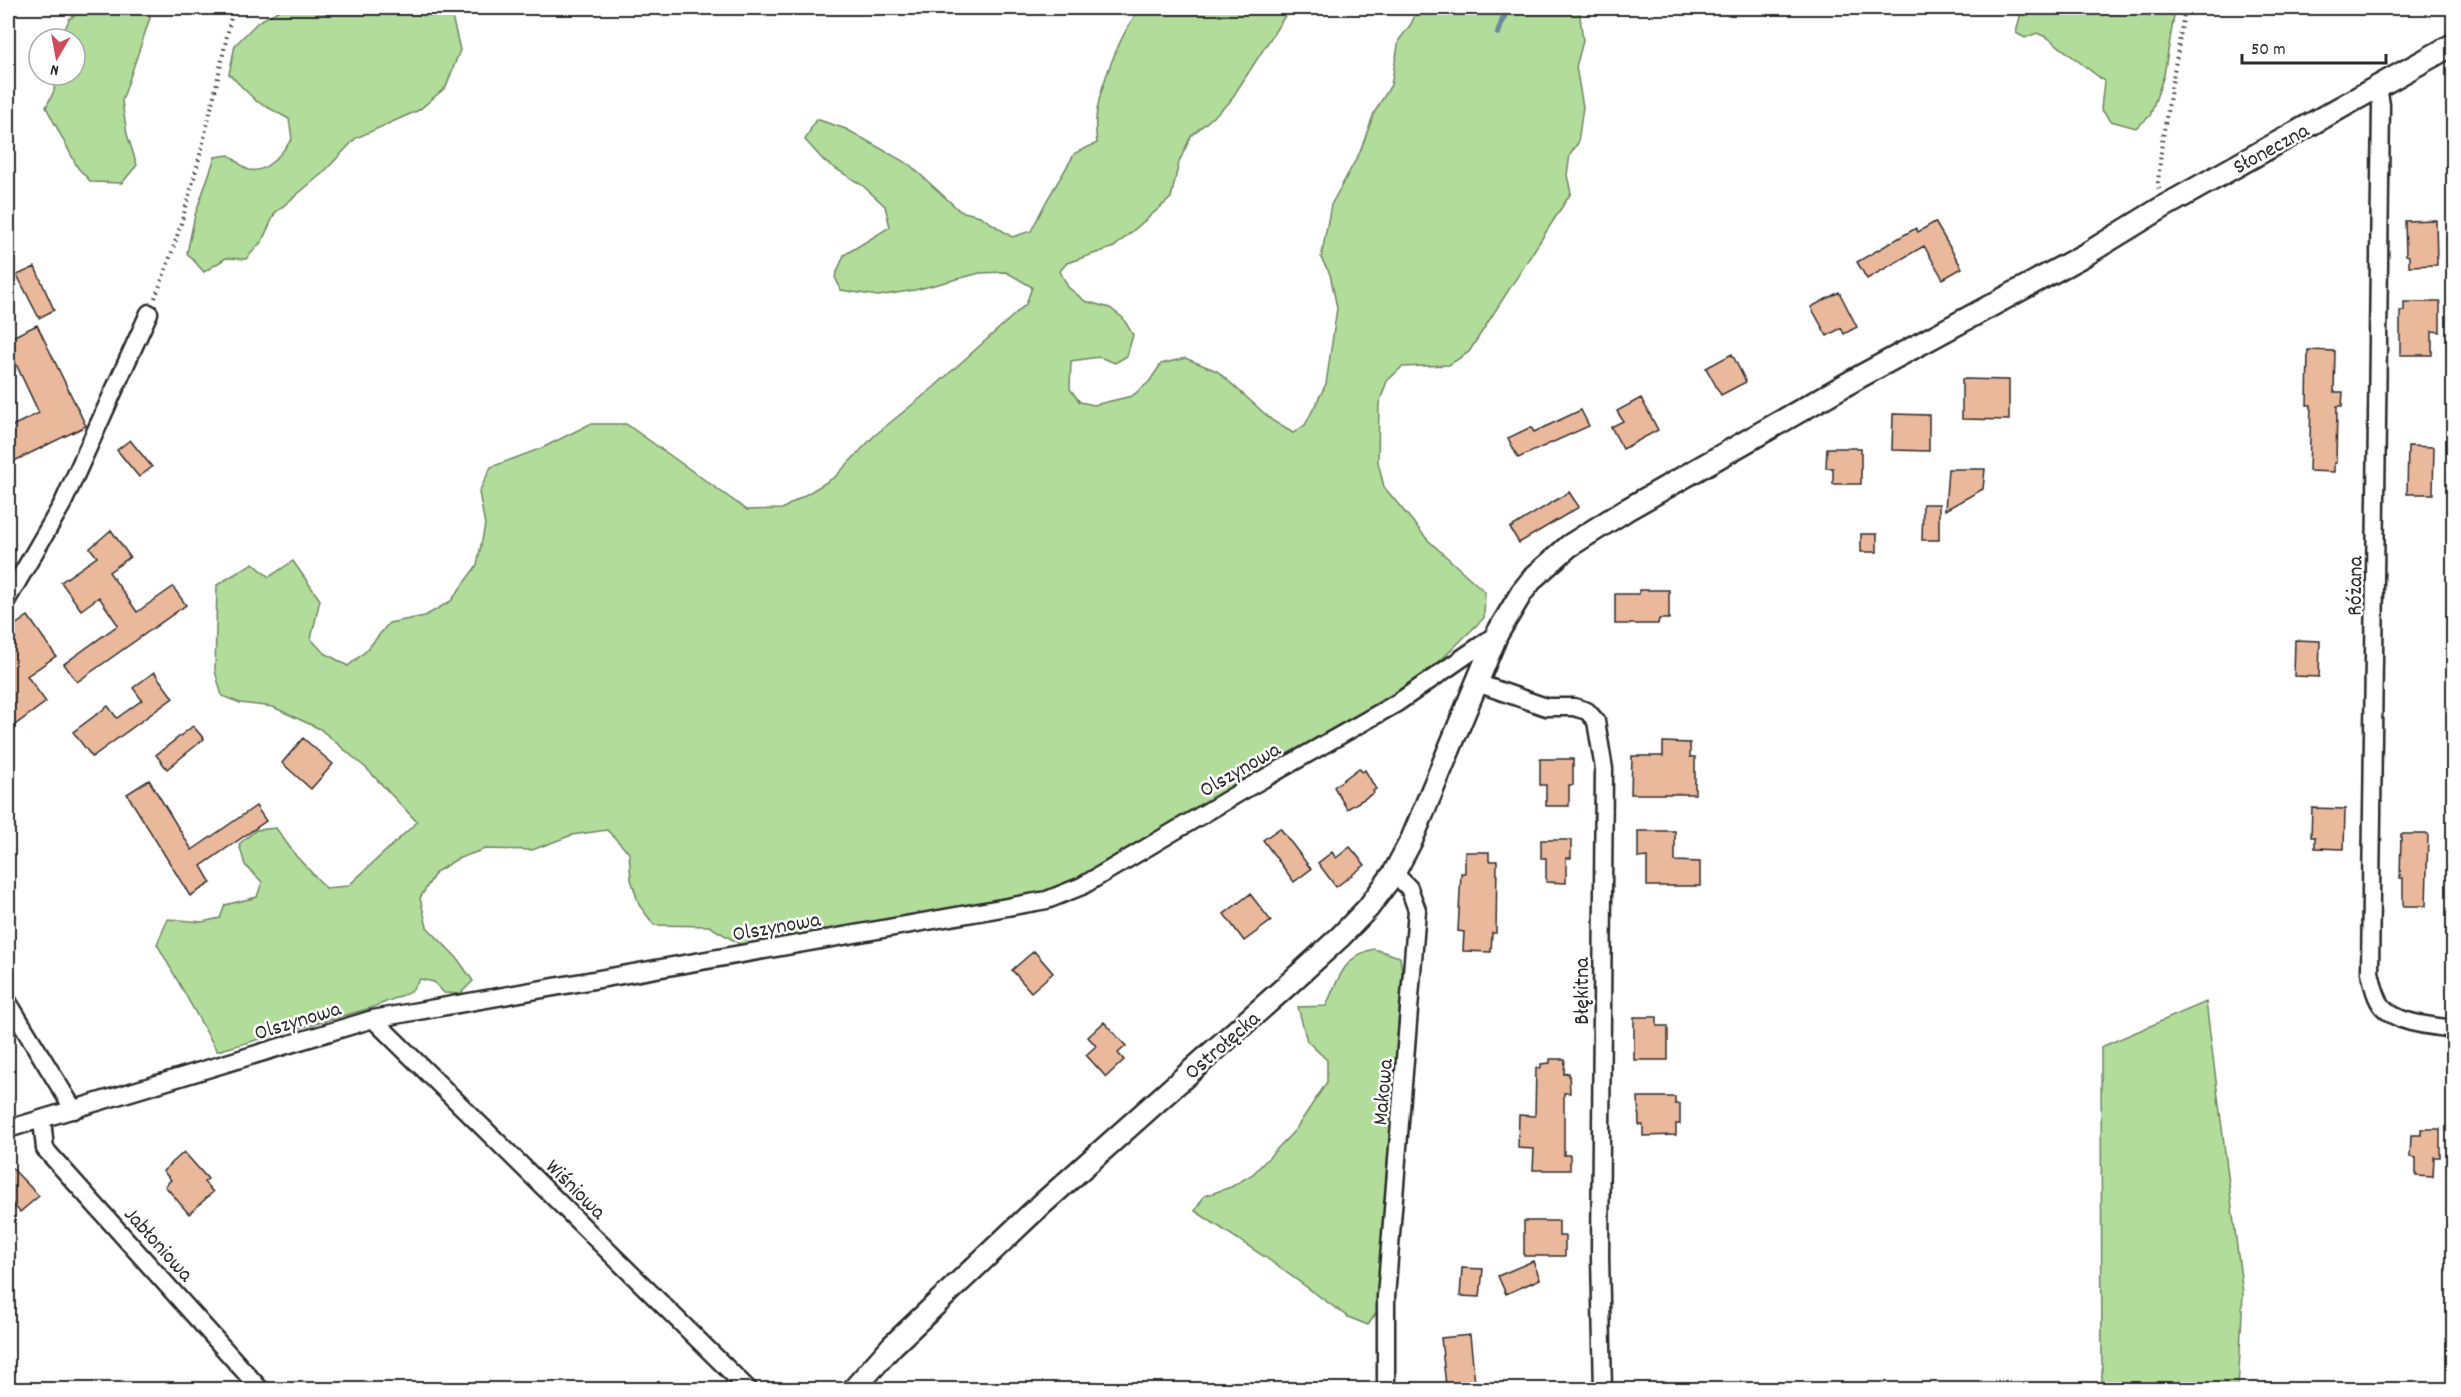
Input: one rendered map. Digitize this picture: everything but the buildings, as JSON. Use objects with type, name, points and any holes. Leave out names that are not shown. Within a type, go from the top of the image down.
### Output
[{"type":"street","name":"Słoneczna","points":[[1497,634],[1522,592],[1534,577],[1569,546],[1626,510],[2454,44]]},
{"type":"street","name":"Różana","points":[[2378,87],[2381,105],[2370,972],[2382,1006],[2392,1015],[2454,1029]]},
{"type":"street","points":[[8,598],[63,503],[149,313]]},
{"type":"street","name":"Ostrołęcka","points":[[854,1389],[892,1346],[1032,1213],[1340,937],[1368,908],[1394,873],[1430,798],[1497,634]]},
{"type":"street","name":"Olszynowa","points":[[8,1129],[373,1019],[1062,896],[1397,703],[1497,634]]},
{"type":"street","name":"Błękitna","points":[[1477,683],[1546,707],[1574,707],[1587,711],[1596,721],[1604,768],[1600,1245],[1603,1389]]},
{"type":"street","name":"Makowa","points":[[1386,1389],[1386,1323],[1417,910],[1409,888],[1394,873]]},
{"type":"street","points":[[8,1002],[74,1110]]},
{"type":"street","name":"Wiśniowa","points":[[373,1019],[748,1389]]},
{"type":"street","name":"Jabłoniowa","points":[[42,1119],[45,1149],[261,1389]]},
{"type":"path","points":[[149,313],[172,256],[187,206],[233,8]]},
{"type":"path","points":[[2163,207],[2158,182],[2186,8]]},
{"type":"green space","points":[[88,8],[148,8],[150,18],[122,101],[127,134],[137,165],[122,183],[91,182],[78,168],[46,107],[54,87],[87,87],[87,27],[66,27],[70,18]]},
{"type":"green space","points":[[283,8],[303,8],[326,13],[334,8],[450,8],[460,50],[446,87],[419,110],[356,138],[324,172],[275,213],[262,241],[246,259],[226,258],[204,272],[187,253],[195,215],[215,157],[229,155],[249,170],[262,169],[274,160],[292,139],[289,119],[256,101],[229,74],[235,45],[258,22]]},
{"type":"green space","points":[[1141,8],[1290,8],[1229,103],[1191,136],[1179,162],[1171,198],[1114,247],[1067,263],[1060,271],[1068,287],[1085,301],[1110,308],[1123,318],[1133,335],[1127,356],[1115,363],[1099,357],[1071,361],[1070,389],[1080,402],[1094,405],[1132,396],[1149,382],[1161,364],[1185,358],[1217,371],[1273,421],[1293,433],[1305,425],[1326,384],[1337,308],[1330,274],[1321,258],[1331,205],[1360,152],[1374,113],[1391,85],[1399,40],[1411,24],[1418,8],[1579,8],[1583,41],[1576,67],[1583,107],[1578,143],[1570,155],[1567,175],[1571,193],[1469,352],[1449,365],[1402,367],[1387,381],[1379,404],[1378,462],[1384,487],[1428,540],[1485,592],[1484,618],[1440,661],[1392,701],[1237,784],[1080,881],[1047,894],[743,946],[709,926],[654,925],[639,905],[631,879],[629,853],[607,830],[572,835],[532,850],[485,849],[457,859],[436,872],[420,898],[427,927],[457,958],[473,981],[460,994],[444,993],[434,982],[420,979],[411,992],[371,1008],[217,1051],[157,944],[168,919],[202,922],[220,918],[225,905],[257,897],[262,882],[245,865],[239,844],[256,830],[276,828],[296,856],[326,888],[348,886],[417,822],[367,769],[320,729],[273,707],[240,703],[222,696],[215,671],[217,585],[253,563],[269,577],[293,561],[320,600],[311,639],[323,652],[348,666],[366,651],[389,623],[425,616],[451,601],[477,565],[485,525],[479,492],[491,467],[542,448],[590,424],[626,424],[747,510],[782,509],[835,477],[875,435],[934,387],[1026,304],[1032,287],[1006,272],[980,273],[915,290],[878,296],[841,290],[835,277],[844,255],[890,227],[885,206],[862,185],[825,162],[805,140],[816,119],[846,129],[910,165],[960,211],[980,216],[1012,237],[1031,231],[1075,153],[1097,143],[1096,119],[1101,92],[1126,30]]},
{"type":"green space","points":[[2039,8],[2173,8],[2174,16],[2164,75],[2150,116],[2136,128],[2111,121],[2101,109],[2104,81],[2048,38],[2037,33],[2025,38],[2016,33],[2021,12],[2035,11]]},
{"type":"green space","points":[[1374,949],[1400,957],[1402,973],[1377,1312],[1368,1325],[1348,1317],[1265,1257],[1195,1211],[1204,1196],[1231,1187],[1253,1174],[1295,1130],[1327,1082],[1327,1060],[1307,1041],[1298,1007],[1326,1006],[1343,970],[1356,957]]},
{"type":"green space","points":[[2206,1002],[2243,1294],[2238,1389],[2102,1389],[2101,1047]]},
{"type":"waterway","points":[[1498,33],[1507,8]]}]
